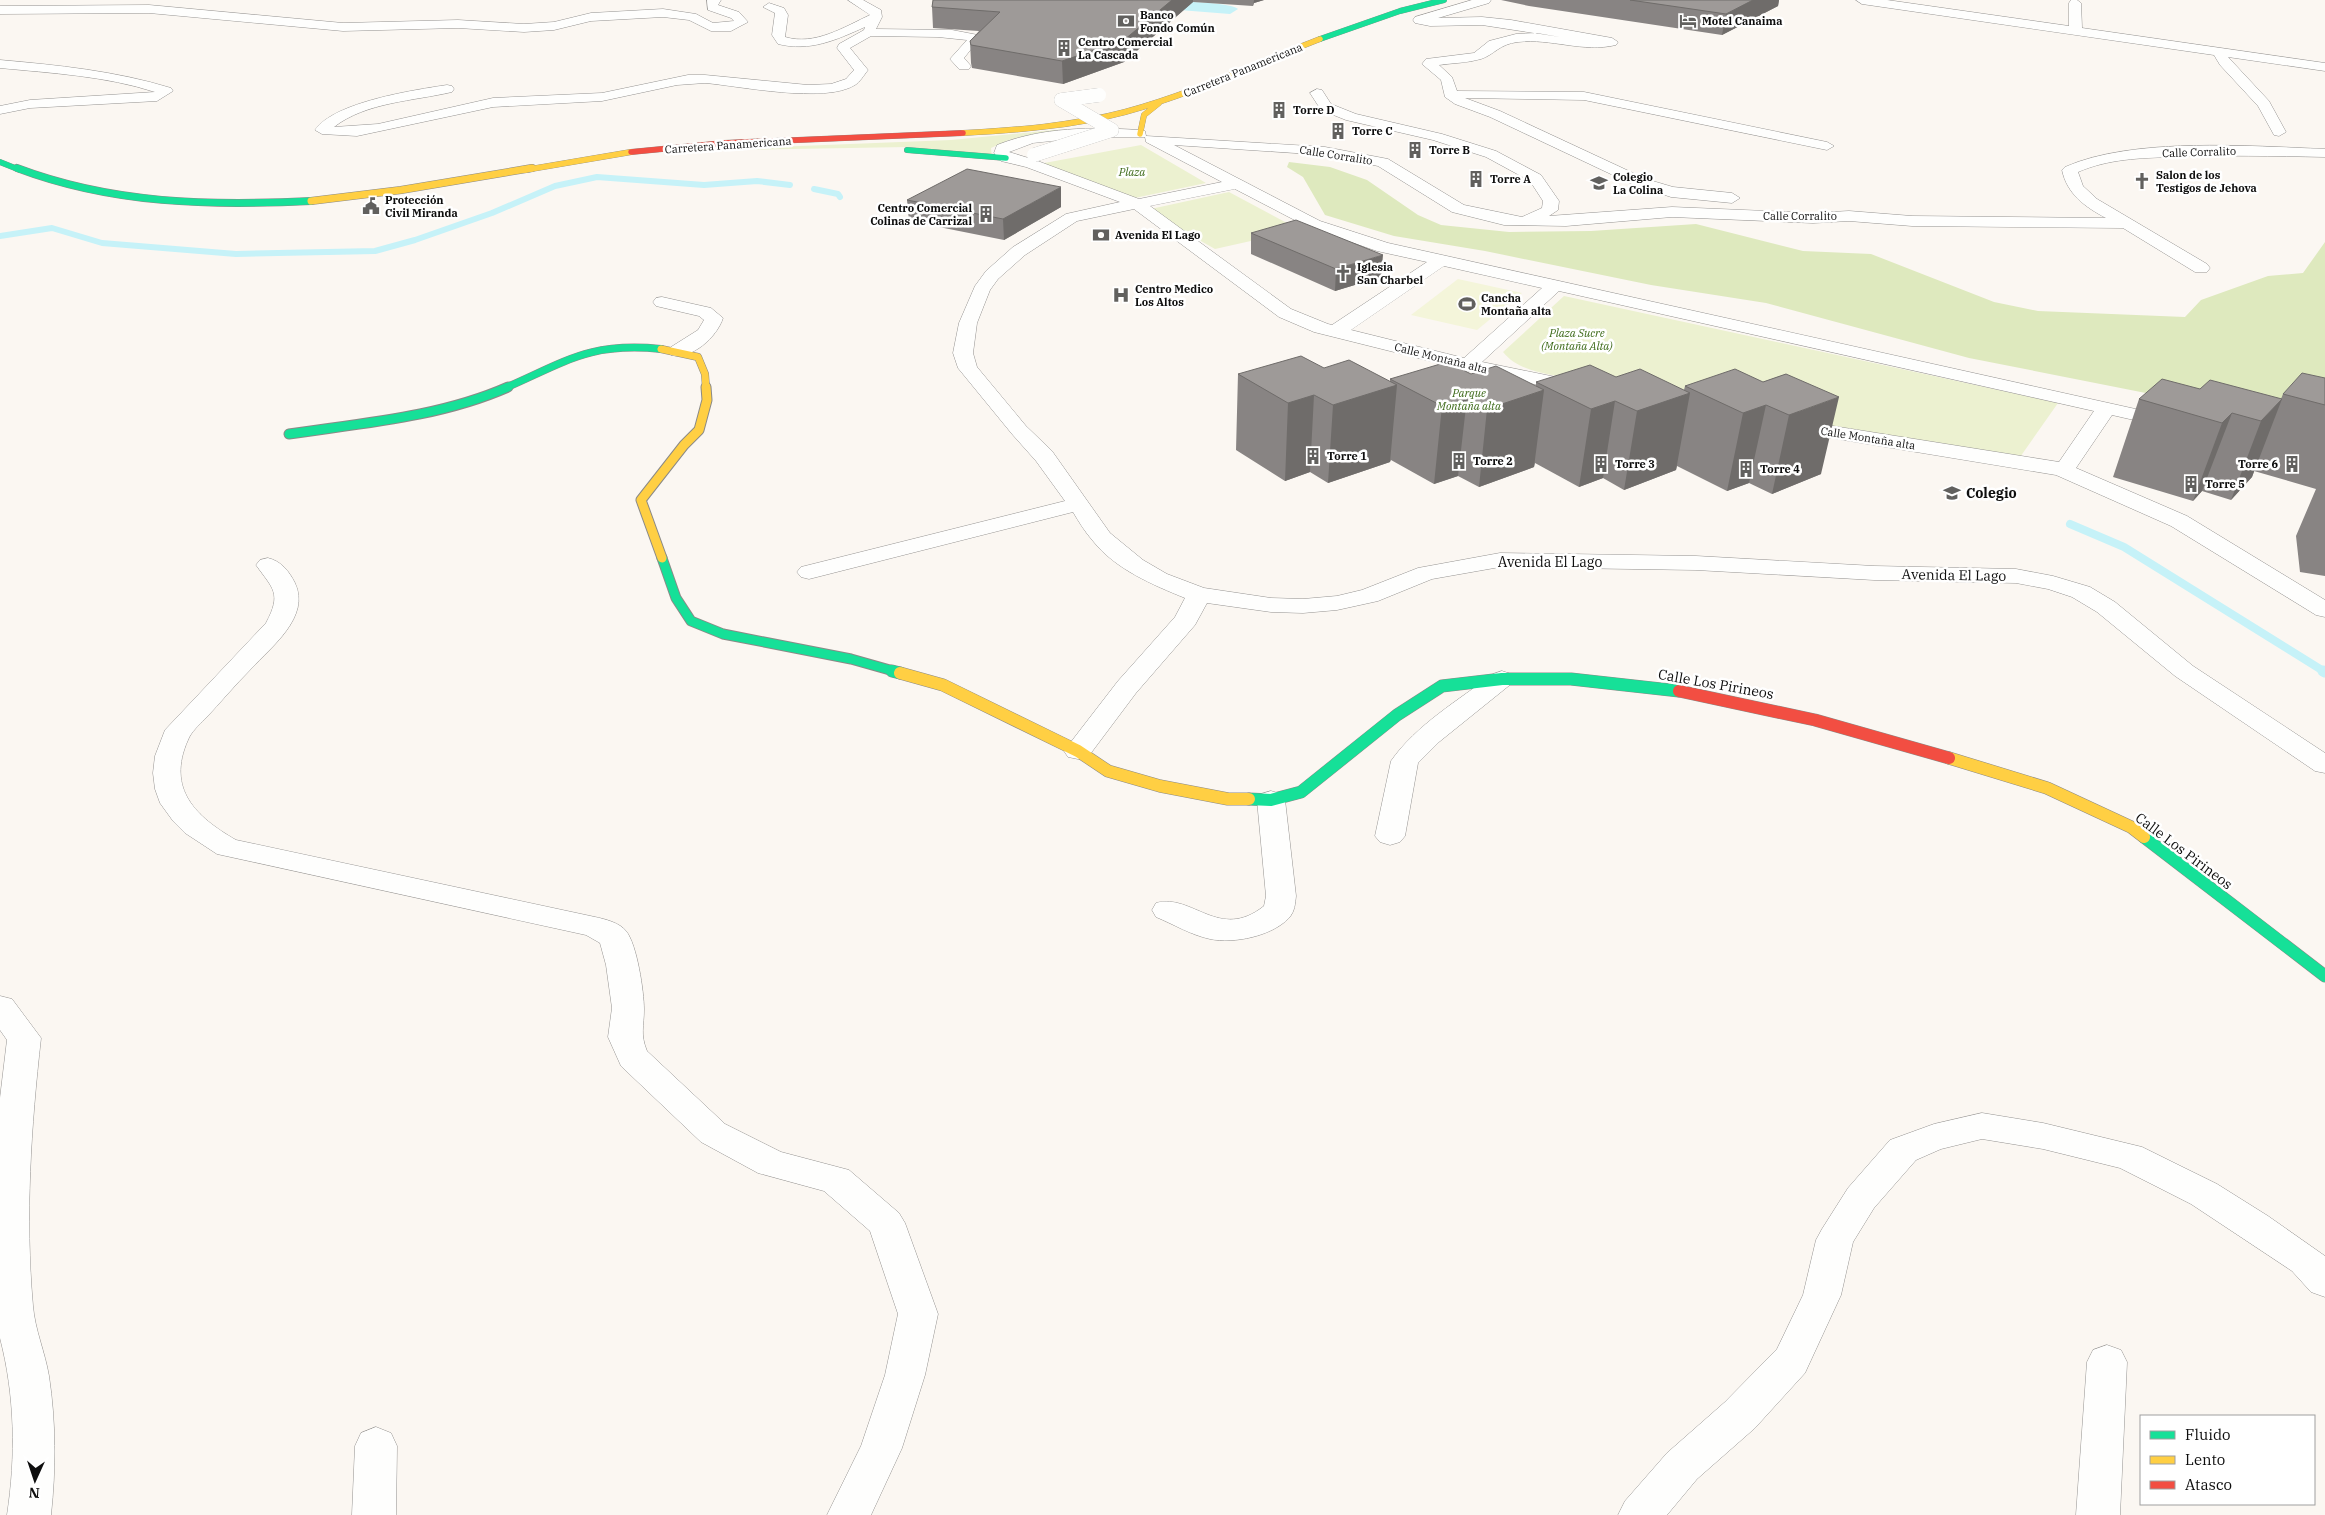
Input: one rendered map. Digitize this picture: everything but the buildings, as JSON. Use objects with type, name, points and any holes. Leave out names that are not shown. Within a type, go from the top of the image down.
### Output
[{"type":"main road","name":"Carretera Panamericana","points":[[52,167],[78,178],[140,191],[177,195],[267,198],[343,191],[653,142],[965,126],[1096,115],[1187,85],[1360,13],[1409,0]]},
{"type":"main road","name":"Carretera Panamericana","points":[[0,162],[55,182],[107,195],[155,201],[255,204],[355,196],[625,153],[725,144],[985,132],[1096,115],[1159,102],[1205,88],[1305,45],[1384,15],[1444,0]]},
{"type":"main road","points":[[1146,137],[1139,124],[1144,112],[1159,102]]},
{"type":"main road","points":[[1074,133],[1096,115]]},
{"type":"main road","points":[[625,153],[838,150]]},
{"type":"main road","points":[[899,150],[1006,158]]},
{"type":"main road","points":[[289,434],[466,403],[522,383],[583,354],[608,349],[678,351]]},
{"type":"main road","name":"Calle Los Pirineos","points":[[678,351],[698,356],[705,374],[707,400],[699,430],[684,445],[641,500],[676,598],[691,621],[723,634],[851,659],[943,685],[1078,751],[1108,771],[1160,786],[1228,799],[1271,800],[1300,792],[1390,720],[1442,686],[1502,679],[1571,679],[1644,686],[1722,698],[1826,721],[2047,788],[2131,827],[2325,976]]},
{"type":"street","points":[[0,10],[149,9],[344,27],[396,28],[458,24],[524,28],[554,26],[591,17],[663,13],[692,17],[711,27],[731,27],[742,22],[735,15],[712,7],[712,2],[715,0]]},
{"type":"street","points":[[446,89],[408,95],[371,106],[339,118],[322,130],[348,133],[376,129],[479,105],[604,96],[694,78],[713,78],[790,88],[822,90],[852,82],[858,77],[861,70],[843,48],[845,44],[871,25],[877,13],[854,0]]},
{"type":"street","points":[[1450,94],[1452,87],[1448,79],[1429,64],[1431,62],[1478,56],[1494,44],[1516,38],[1537,37],[1593,44],[1612,42],[1511,24],[1474,21],[1430,22],[1419,20],[1485,0]]},
{"type":"street","points":[[1862,0],[2325,67]]},
{"type":"street","points":[[2075,3],[2075,27],[2078,32]]},
{"type":"street","points":[[769,7],[780,11],[782,21],[778,31],[779,38],[789,42],[823,41],[871,25],[969,36],[974,38],[972,44],[960,53],[957,59],[964,66]]},
{"type":"street","points":[[2219,52],[2225,62],[2264,104],[2280,132]]},
{"type":"street","points":[[0,64],[55,69],[141,83],[166,91],[164,94],[148,98],[55,102],[0,110]]},
{"type":"street","points":[[1316,94],[1326,107],[1352,117],[1437,137],[1491,154],[1536,178],[1551,202],[1550,210],[1524,222]]},
{"type":"street","points":[[1450,94],[1544,95],[1554,100],[1829,152]]},
{"type":"street","points":[[1450,94],[1460,101],[1495,114],[1640,182],[1672,192],[1787,205],[1848,216]]},
{"type":"street","points":[[1034,155],[1112,130],[1061,100],[1099,95]]},
{"type":"street","points":[[1096,115],[1146,137],[1235,184],[1330,230],[1440,261],[2185,425]]},
{"type":"street","name":"Calle Corralito","points":[[1006,158],[1001,153],[1002,148],[1012,142],[1074,133],[1104,131],[1146,137],[1325,151],[1382,162],[1458,209],[1490,217],[1524,222],[1566,221],[1672,212],[1813,218],[1848,216],[1912,221],[2127,223]]},
{"type":"street","name":"Calle Corralito","points":[[2127,223],[2081,195],[2070,177],[2070,170],[2104,158],[2144,154],[2194,151],[2325,153]]},
{"type":"street","name":"Calle Montaña alta","points":[[1006,158],[1030,163],[1136,203],[1285,313],[1336,332],[1468,365],[1601,391]]},
{"type":"street","name":"Avenida El Lago","points":[[1235,184],[1072,217],[1038,238],[992,275],[981,290],[968,323],[964,353],[968,368],[1019,430],[1044,456],[1102,538],[1135,565],[1159,579],[1200,595],[1271,605],[1303,606],[1337,603],[1370,596],[1426,574],[1500,560],[1696,563],[1874,573],[2016,576],[2082,592],[2106,607],[2184,670],[2325,765]]},
{"type":"street","points":[[2127,223],[2200,268]]},
{"type":"street","points":[[1336,332],[1440,261]]},
{"type":"street","points":[[1436,380],[1468,365],[1554,286]]},
{"type":"street","points":[[662,302],[705,312],[714,318],[711,327],[702,337],[678,351]]},
{"type":"street","points":[[2064,470],[2106,409]]},
{"type":"street","name":"Calle Montaña alta","points":[[1773,422],[2040,464],[2064,470],[2179,521],[2325,610]]},
{"type":"street","points":[[809,572],[1079,504]]},
{"type":"street","points":[[268,565],[278,574],[284,584],[285,608],[272,632],[175,736],[168,756],[166,776],[170,796],[178,811],[202,832],[227,847],[595,927],[614,937],[622,966],[628,1008],[625,1037],[632,1057],[713,1133],[771,1163],[836,1180],[886,1223],[918,1314],[905,1375],[880,1448],[849,1515]]},
{"type":"street","points":[[1078,751],[1127,687],[1186,620],[1200,595]]},
{"type":"street","points":[[1390,836],[1405,761],[1430,736],[1502,679]]},
{"type":"street","points":[[1167,910],[1212,929],[1241,928],[1264,922],[1279,910],[1281,896],[1271,800]]},
{"type":"street","points":[[0,1007],[24,1038],[15,1108],[11,1225],[14,1311],[29,1375],[35,1478],[29,1515]]},
{"type":"street","points":[[1640,1515],[1682,1466],[1740,1415],[1791,1361],[1822,1296],[1835,1240],[1861,1198],[1903,1150],[1934,1137],[1982,1126],[2043,1136],[2129,1157],[2204,1194],[2255,1226],[2304,1260],[2325,1282]]},
{"type":"street","points":[[2098,1515],[2107,1362]]},
{"type":"street","points":[[374,1515],[376,1446]]},
{"type":"green space","points":[[1064,129],[1009,140],[991,148],[992,158],[908,147],[678,151],[951,140]]},
{"type":"green space","name":"Plaza","points":[[1141,145],[1206,183],[1130,199],[1039,164]]},
{"type":"green space","points":[[1289,162],[1330,167],[1367,180],[1418,215],[1441,225],[1509,232],[1591,231],[1696,224],[1803,251],[1871,254],[1994,302],[2038,311],[2185,317],[2201,300],[2268,276],[2303,273],[2325,242],[2325,402],[2166,397],[1969,358],[1766,303],[1651,285],[1485,251],[1394,236],[1325,215],[1303,177],[1287,167]]},
{"type":"green space","points":[[1229,192],[1300,230],[1215,249],[1146,210]]},
{"type":"green space","name":"Cancha Montaña alta","points":[[1458,279],[1522,293],[1477,330],[1411,315]]},
{"type":"green space","name":"Plaza Sucre (Montaña Alta)","points":[[1564,296],[2058,403],[2018,460],[1552,375],[1525,368],[1503,352]]},
{"type":"waterway","points":[[1116,0],[1230,9]]},
{"type":"waterway","points":[[0,236],[52,228],[102,243],[236,254],[375,251],[415,240],[492,213],[555,186],[597,177],[704,185],[757,181],[790,185]]},
{"type":"waterway","points":[[814,189],[838,194],[840,197]]},
{"type":"waterway","points":[[2070,524],[2124,547],[2325,672],[2323,671]]},
{"type":"traffic: fast","points":[[1320,39],[1400,11],[1444,0]]},
{"type":"traffic: fast","points":[[907,150],[1006,158]]},
{"type":"traffic: fast","points":[[0,162],[65,185],[132,198],[183,203],[311,201]]},
{"type":"traffic: fast","points":[[289,434],[400,417],[466,403],[496,393],[591,351],[621,347],[661,349]]},
{"type":"traffic: fast","points":[[662,558],[676,598],[691,621],[723,634],[851,659],[900,673]]},
{"type":"traffic: fast","points":[[1249,799],[1271,800],[1301,792],[1397,715],[1442,686],[1502,679],[1571,679],[1679,691]]},
{"type":"traffic: fast","points":[[2144,837],[2325,976]]},
{"type":"traffic: slow","points":[[963,133],[1056,125],[1101,118],[1124,112],[1190,91],[1320,39]]},
{"type":"traffic: slow","points":[[1140,134],[1144,115],[1159,103]]},
{"type":"traffic: slow","points":[[311,201],[401,190],[631,152]]},
{"type":"traffic: slow","points":[[661,349],[698,357],[705,374],[707,400],[699,430],[684,445],[641,500],[662,558]]},
{"type":"traffic: slow","points":[[900,673],[943,685],[1078,751],[1108,771],[1160,786],[1228,799],[1249,799]]},
{"type":"traffic: slow","points":[[1949,758],[2047,788],[2131,827],[2144,837]]},
{"type":"traffic: jam","points":[[631,152],[724,143],[963,133]]},
{"type":"traffic: jam","points":[[1679,691],[1815,720],[1949,758]]},
{"type":"place","name":"Banco Fondo Común","points":[[1126,21]]},
{"type":"place","name":"Motel Canaima","points":[[1688,21]]},
{"type":"place","name":"Centro Comercial La Cascada","points":[[1064,48]]},
{"type":"place","name":"Torre D","points":[[1279,110]]},
{"type":"place","name":"Torre C","points":[[1338,131]]},
{"type":"place","name":"Torre B","points":[[1415,150]]},
{"type":"place","name":"Torre A","points":[[1476,179]]},
{"type":"place","name":"Salon de los Testigos de Jehova","points":[[2142,181]]},
{"type":"place","name":"Colegio La Colina","points":[[1599,183]]},
{"type":"place","name":"Protección Civil Miranda","points":[[371,206]]},
{"type":"place","name":"Centro Comercial Colinas de Carrizal","points":[[986,214]]},
{"type":"place","name":"Avenida El Lago","points":[[1101,235]]},
{"type":"place","name":"Iglesia San Charbel","points":[[1343,273]]},
{"type":"place","name":"Centro Medico Los Altos","points":[[1121,295]]},
{"type":"place","name":"Cancha Montaña alta","points":[[1467,304]]},
{"type":"place","name":"Torre 1","points":[[1313,456]]},
{"type":"place","name":"Torre 2","points":[[1459,461]]},
{"type":"place","name":"Torre 3","points":[[1601,464]]},
{"type":"place","name":"Torre 6","points":[[2292,464]]},
{"type":"place","name":"Torre 4","points":[[1746,469]]},
{"type":"place","name":"Torre 5","points":[[2191,484]]},
{"type":"place","name":"Colegio","points":[[1952,493]]},
{"type":"park label","name":"Parque Montaña alta","points":[[1469,399]]}]
